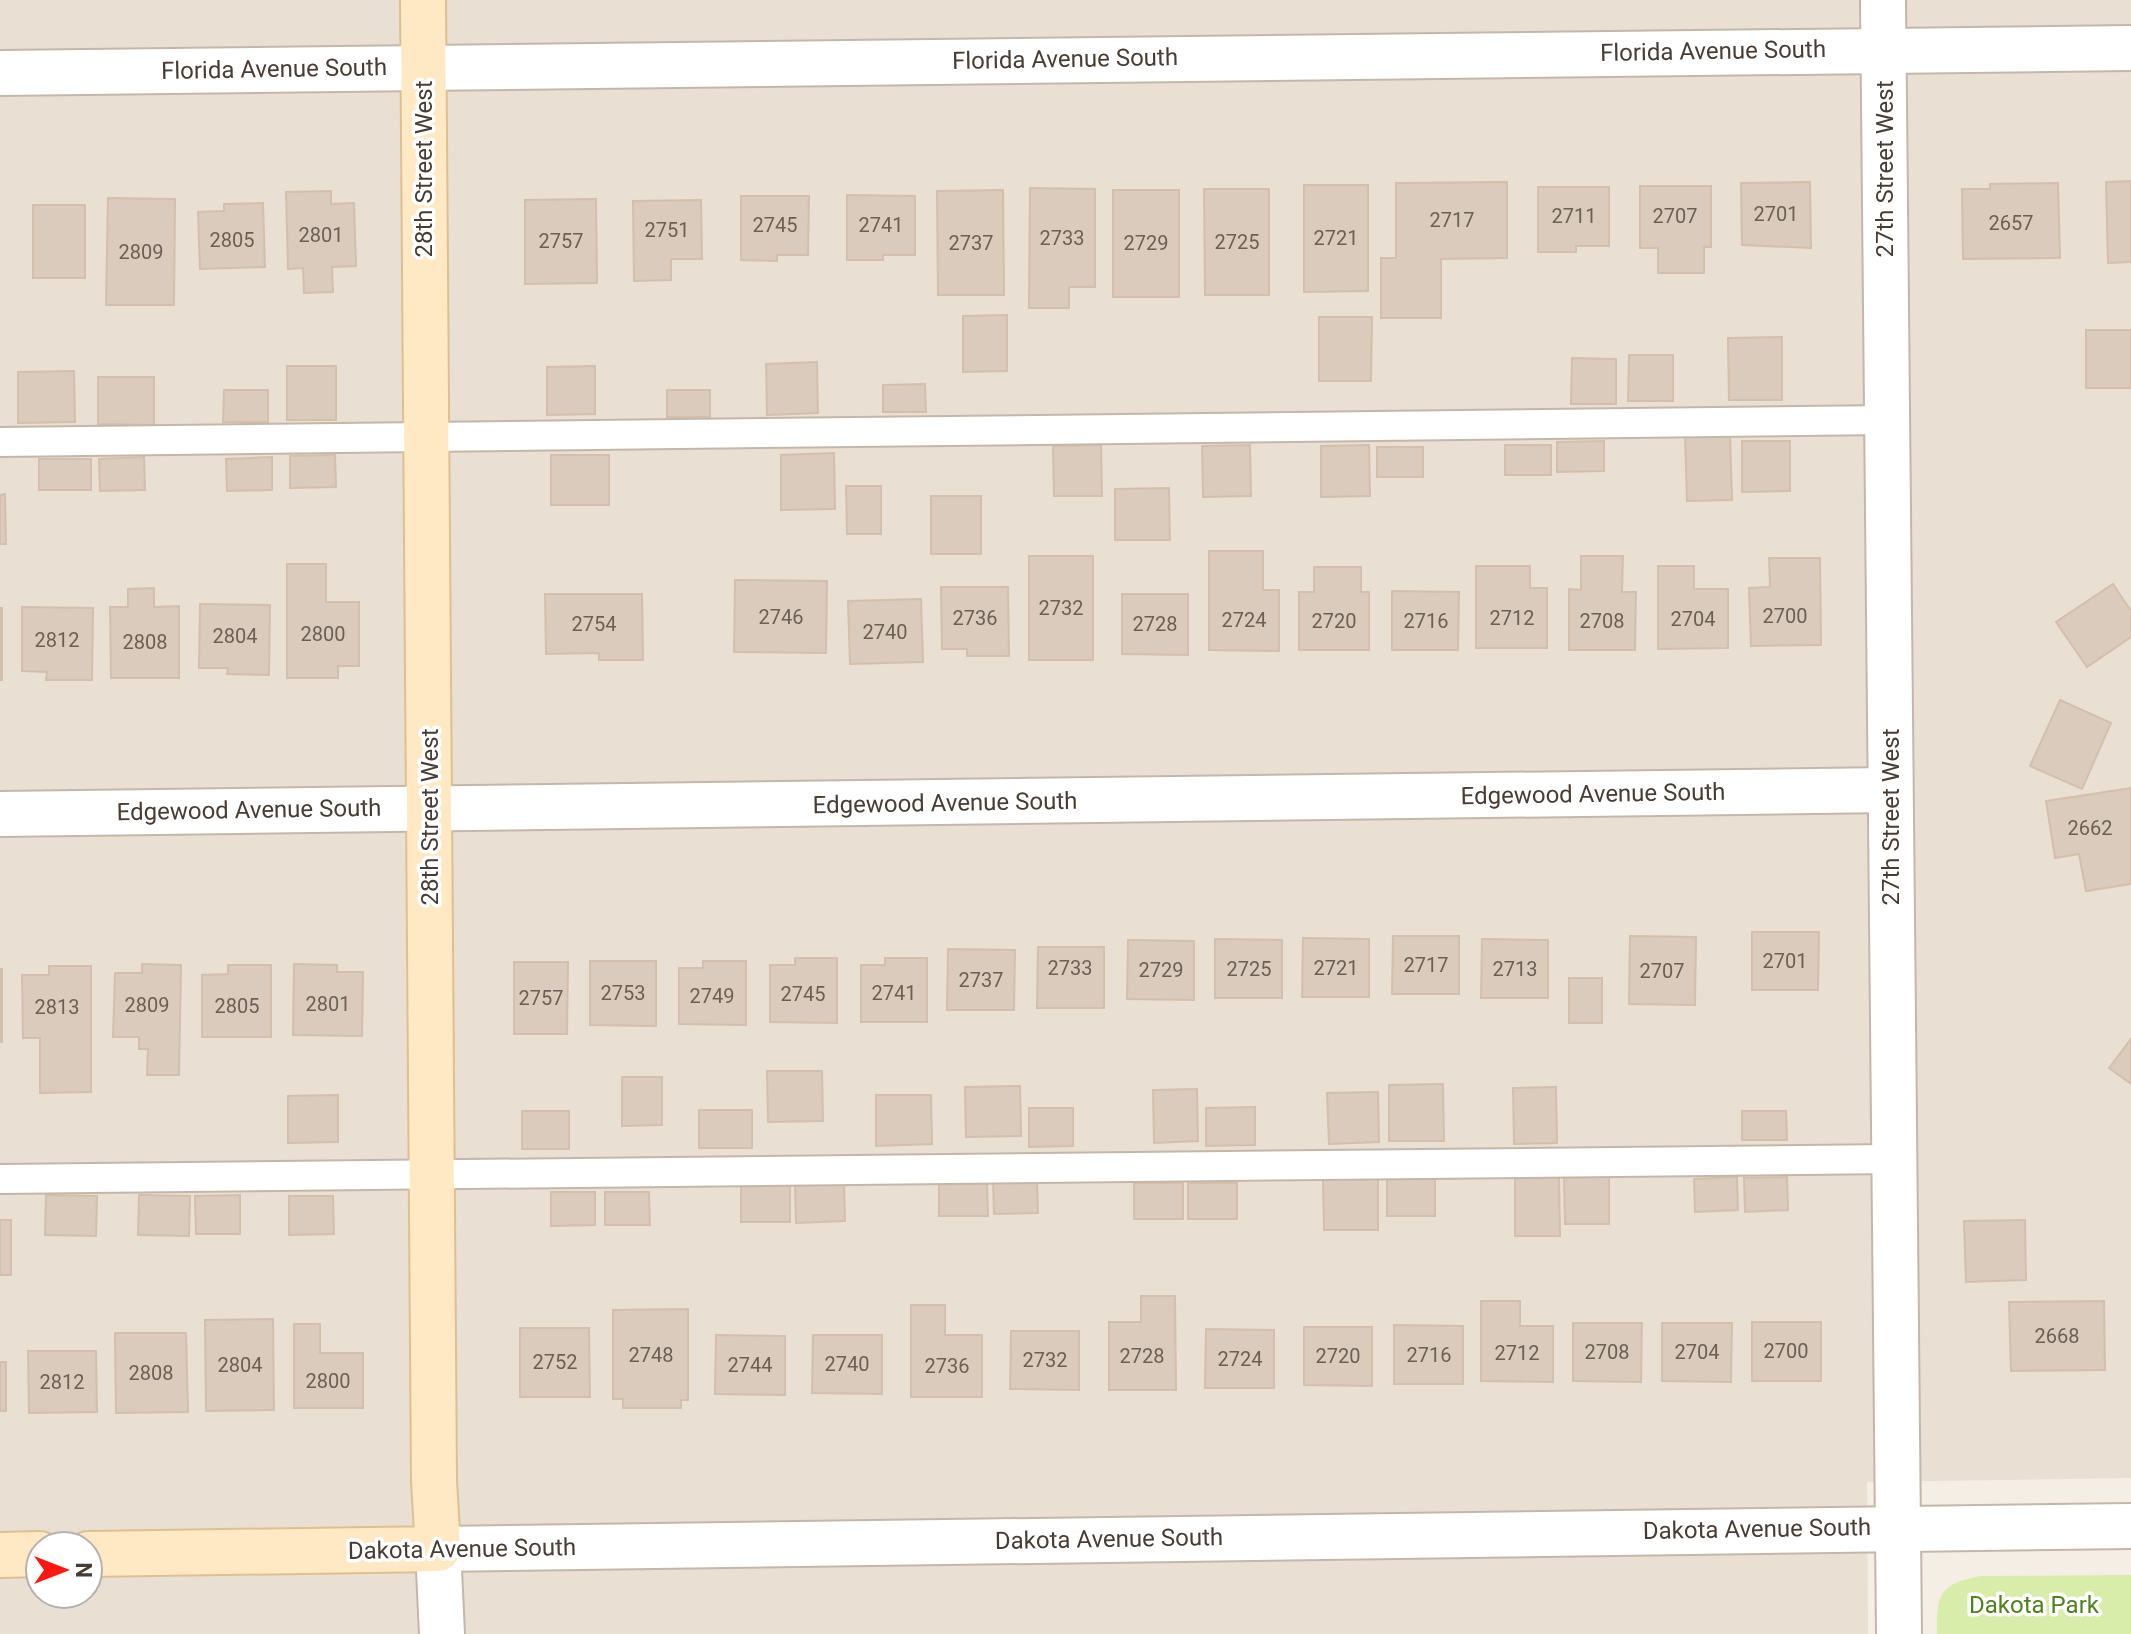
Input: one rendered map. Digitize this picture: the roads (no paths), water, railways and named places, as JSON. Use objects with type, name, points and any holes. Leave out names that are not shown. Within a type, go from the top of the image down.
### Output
[{"type":"street","name":"28th Street West","points":[[423,0],[434,1481],[442,1634]]},
{"type":"street","name":"27th Street West","points":[[1883,0],[1899,1634]]},
{"type":"street","name":"Florida Avenue South","points":[[0,73],[2131,48]]},
{"type":"street","name":"Edgewood Avenue South","points":[[0,814],[1890,790]]},
{"type":"street","name":"Dakota Avenue South","points":[[104,1554],[2131,1526]]},
{"type":"street","points":[[0,1555],[24,1554]]},
{"type":"lane","points":[[0,442],[1888,420]]},
{"type":"lane","points":[[0,1179],[1894,1159]]},
{"type":"park label","name":"Dakota Park","points":[[2034,1605]]}]
